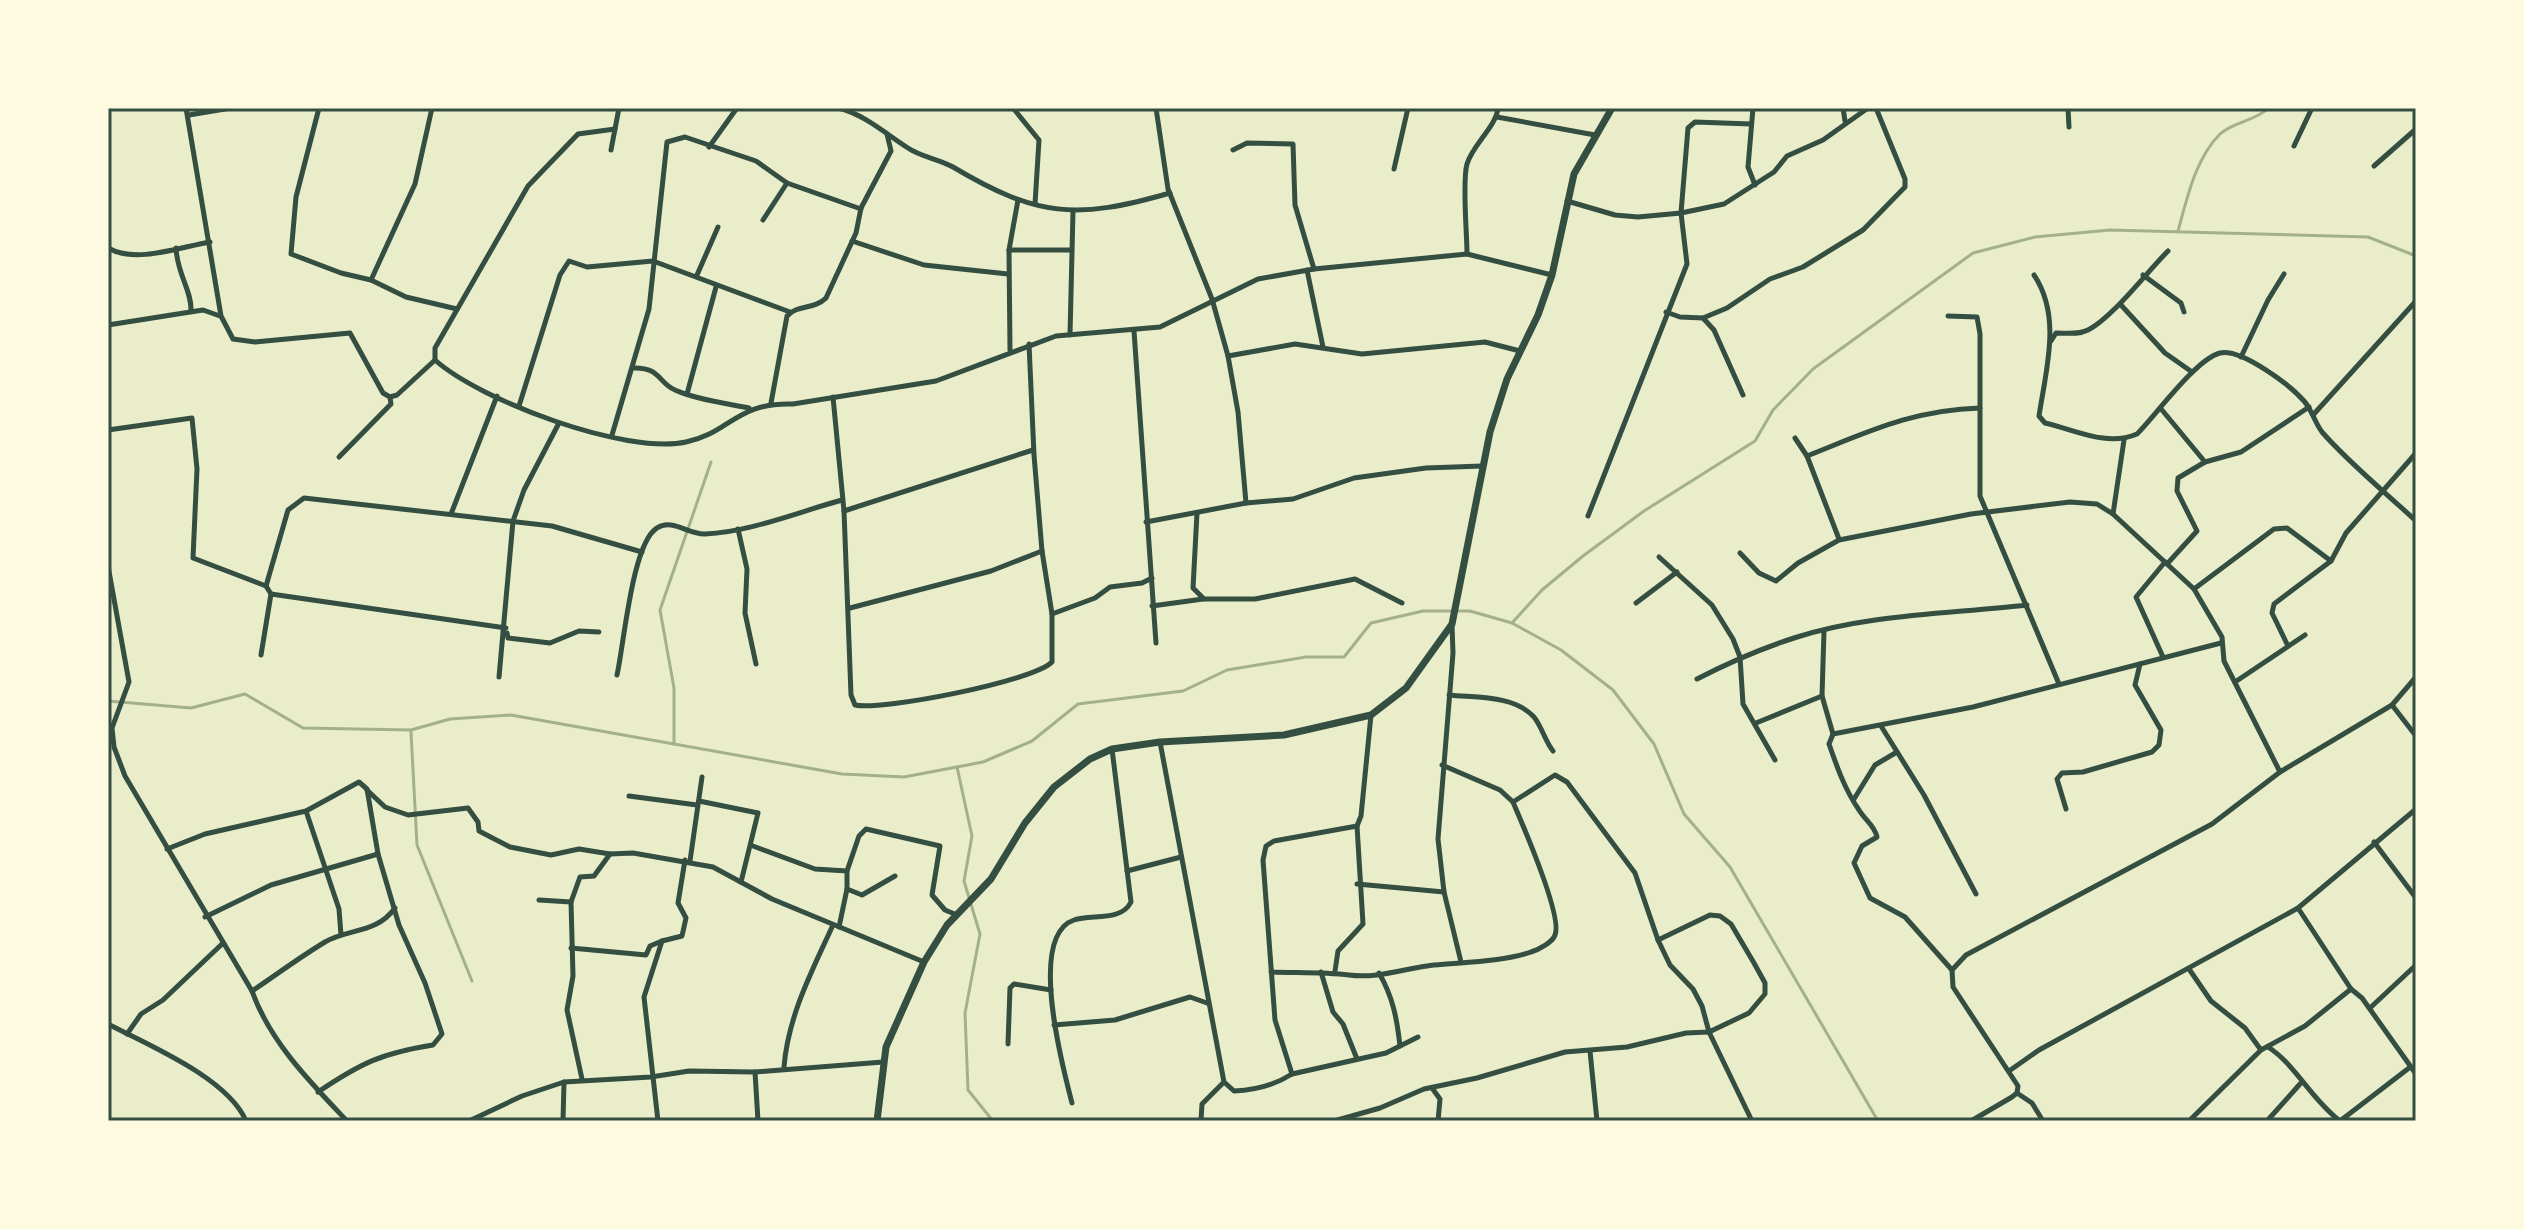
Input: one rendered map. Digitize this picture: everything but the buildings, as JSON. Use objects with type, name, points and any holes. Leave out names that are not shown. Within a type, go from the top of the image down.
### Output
[{"type":"street","points":[[186,108],[221,316],[233,339],[350,333],[383,393],[390,397],[397,395],[435,360],[435,348],[528,186],[578,134],[615,129]]},
{"type":"street","points":[[189,115],[231,108]]},
{"type":"street","points":[[319,108],[296,197],[291,254],[341,273],[371,280],[406,297],[457,309]]},
{"type":"street","points":[[371,280],[415,184],[432,108]]},
{"type":"street","points":[[611,150],[619,108]]},
{"type":"street","points":[[709,147],[737,108]]},
{"type":"street","points":[[839,108],[887,133],[905,147],[952,167],[999,195],[1018,200],[1073,211],[1128,205],[1170,193]]},
{"type":"street","points":[[1013,108],[1039,140],[1035,204]]},
{"type":"street","points":[[1156,108],[1170,193],[1212,299],[1228,356],[1238,412],[1246,503]]},
{"type":"street","points":[[1394,169],[1408,108]]},
{"type":"street","points":[[1467,254],[1466,167],[1477,141],[1497,117],[1498,108]]},
{"type":"street","points":[[1461,962],[1444,892],[1438,839],[1454,605],[1496,413],[1552,275],[1574,174],[1612,108]]},
{"type":"street","points":[[1753,108],[1748,167],[1755,185]]},
{"type":"street","points":[[1843,108],[1844,122]]},
{"type":"street","points":[[1566,201],[1615,215],[1681,213],[1724,204],[1774,172],[1787,156],[1823,140],[1844,122],[1868,108]]},
{"type":"street","points":[[1666,312],[1680,317],[1703,318],[1770,279],[1803,267],[1863,230],[1905,187],[1876,108]]},
{"type":"street","points":[[2068,108],[2069,127]]},
{"type":"street","points":[[2294,146],[2312,108]]},
{"type":"street","points":[[1497,117],[1595,135]]},
{"type":"street","points":[[1588,516],[1687,264],[1681,213],[1690,125],[1695,122],[1751,124]]},
{"type":"street","points":[[2374,166],[2416,129]]},
{"type":"street","points":[[519,406],[564,266],[569,261],[587,267],[653,261],[790,312],[819,305],[826,298],[852,241],[861,209],[891,151],[887,133]]},
{"type":"street","points":[[612,435],[649,309],[667,142],[685,137],[756,161],[787,183],[861,209]]},
{"type":"street","points":[[1233,150],[1265,141],[1293,144],[1295,205],[1323,347]]},
{"type":"street","points":[[891,151],[905,147]]},
{"type":"street","points":[[763,220],[787,183]]},
{"type":"street","points":[[1010,350],[1009,250],[1018,200]]},
{"type":"street","points":[[1070,335],[1073,211]]},
{"type":"street","points":[[697,275],[718,227]]},
{"type":"street","points":[[852,241],[924,265],[1008,274]]},
{"type":"street","points":[[108,248],[118,253],[138,254],[210,242]]},
{"type":"street","points":[[176,248],[177,270],[192,296],[191,311]]},
{"type":"street","points":[[1009,250],[1071,250]]},
{"type":"street","points":[[2051,342],[2056,333],[2089,330],[2121,305],[2143,275],[2168,251]]},
{"type":"street","points":[[435,360],[497,396],[559,423],[635,443],[689,442],[749,408],[936,381],[1029,344],[1070,335],[1160,327],[1258,279],[1310,270],[1467,254],[1552,275]]},
{"type":"street","points":[[2241,357],[2284,274]]},
{"type":"street","points":[[2034,275],[2050,305],[2051,342],[2041,421],[2106,440],[2124,440],[2137,434],[2162,410],[2193,372],[2219,353],[2241,357],[2292,388],[2309,407],[2320,430],[2416,521]]},
{"type":"street","points":[[2143,275],[2181,303],[2184,312]]},
{"type":"street","points":[[687,394],[716,287]]},
{"type":"street","points":[[2313,415],[2416,301]]},
{"type":"street","points":[[2121,305],[2165,353],[2193,372]]},
{"type":"street","points":[[108,325],[203,310],[221,316]]},
{"type":"street","points":[[771,403],[790,312]]},
{"type":"street","points":[[1948,316],[1977,317],[1980,334],[1978,476],[1985,513],[2059,684]]},
{"type":"street","points":[[1703,318],[1714,330],[1743,395]]},
{"type":"street","points":[[1134,331],[1156,643]]},
{"type":"street","points":[[1228,356],[1281,345],[1323,347],[1362,354],[1485,342],[1520,351]]},
{"type":"street","points":[[833,397],[850,608],[851,695],[855,705],[863,707],[919,701],[1045,669],[1052,662],[1052,614],[1042,551],[1033,450],[1029,344]]},
{"type":"street","points":[[633,368],[644,368],[662,376],[672,389],[749,408]]},
{"type":"street","points":[[451,514],[497,396]]},
{"type":"street","points":[[339,457],[391,404],[390,397]]},
{"type":"street","points":[[2163,657],[2136,597],[2197,531],[2175,483],[2184,473],[2205,462],[2241,452],[2309,407]]},
{"type":"street","points":[[1807,456],[1864,430],[1920,415],[1980,408]]},
{"type":"street","points":[[2162,410],[2205,462]]},
{"type":"street","points":[[108,430],[192,418],[197,469],[193,558],[266,586],[271,594],[261,655]]},
{"type":"street","points":[[499,677],[506,628],[507,562],[513,521],[524,490],[559,423]]},
{"type":"street","points":[[1795,438],[1807,456],[1839,540]]},
{"type":"street","points":[[2113,514],[2124,440]]},
{"type":"street","points":[[844,511],[1033,450]]},
{"type":"street","points":[[2288,646],[2272,613],[2274,604],[2331,561],[2346,533],[2382,488],[2416,453]]},
{"type":"street","points":[[1146,522],[1246,503],[1293,499],[1354,478],[1426,468],[1482,466]]},
{"type":"street","points":[[266,586],[288,510],[294,502],[304,498],[552,526],[642,552]]},
{"type":"street","points":[[617,675],[642,552],[657,528],[670,525],[701,535],[738,529],[842,500]]},
{"type":"street","points":[[1740,553],[1759,573],[1776,581],[1798,563],[1839,540],[1985,513],[2070,502],[2097,504],[2113,514],[2194,589],[2222,637],[2224,661],[2280,772]]},
{"type":"street","points":[[1197,513],[1193,588],[1204,599]]},
{"type":"street","points":[[2194,589],[2274,529],[2287,528],[2331,561]]},
{"type":"street","points":[[738,529],[747,569],[745,613],[756,664]]},
{"type":"street","points":[[850,608],[991,571],[1042,551]]},
{"type":"street","points":[[1659,557],[1712,605],[1740,657],[1743,704],[1775,760]]},
{"type":"street","points":[[108,566],[127,666],[127,695],[116,712],[111,740],[125,776],[205,917],[252,991],[261,1017],[318,1092],[347,1121]]},
{"type":"street","points":[[1636,603],[1677,572]]},
{"type":"street","points":[[1052,614],[1095,598],[1110,587],[1142,583],[1152,578]]},
{"type":"street","points":[[1152,606],[1204,599],[1255,599],[1355,579],[1402,603]]},
{"type":"street","points":[[271,594],[506,628]]},
{"type":"street","points":[[1697,679],[1740,657],[1824,631],[1888,619],[2027,605]]},
{"type":"street","points":[[108,617],[118,615]]},
{"type":"street","points":[[877,1121],[883,1062],[895,1022],[924,962],[957,915],[991,879],[1025,823],[1054,787],[1090,759],[1112,749],[1160,742],[1284,735],[1371,715],[1406,688],[1452,624]]},
{"type":"street","points":[[506,628],[508,638],[534,643],[550,643],[579,631],[599,632]]},
{"type":"street","points":[[1824,631],[1822,696],[1833,734],[1829,744],[1853,800],[1877,837],[1862,846],[1857,855],[1854,863],[1860,882],[1870,898],[1905,917],[1952,970],[1953,987],[2009,1071],[2017,1093],[2032,1103],[2043,1121]]},
{"type":"street","points":[[2235,682],[2305,635]]},
{"type":"street","points":[[1833,734],[1973,707],[2221,643]]},
{"type":"street","points":[[2066,809],[2057,779],[2062,773],[2083,772],[2152,752],[2159,745],[2161,730],[2135,685],[2140,664]]},
{"type":"street","points":[[1952,970],[1966,955],[2212,824],[2280,772],[2392,705],[2416,677]]},
{"type":"street","points":[[1449,695],[1502,700],[1521,707],[1534,718],[1553,751]]},
{"type":"street","points":[[1756,723],[1822,696]]},
{"type":"street","points":[[2392,705],[2416,736]]},
{"type":"street","points":[[1335,971],[1338,951],[1363,924],[1357,884],[1357,826],[1361,816],[1371,715]]},
{"type":"street","points":[[1881,726],[1976,894]]},
{"type":"street","points":[[1160,742],[1224,1082],[1234,1091],[1246,1090],[1281,1081],[1292,1074],[1400,1046],[1418,1037]]},
{"type":"street","points":[[1072,1103],[1054,1025],[1051,990],[1057,934],[1075,919],[1117,914],[1127,909],[1131,902],[1112,749]]},
{"type":"street","points":[[1853,800],[1875,765],[1897,752]]},
{"type":"street","points":[[1271,972],[1335,971],[1349,975],[1461,962],[1534,952],[1556,933],[1534,853],[1513,802],[1500,790],[1442,765]]},
{"type":"street","points":[[1513,802],[1555,775],[1563,777],[1635,873],[1658,940],[1670,965],[1693,989],[1709,1032],[1752,1121]]},
{"type":"street","points":[[571,948],[646,955],[650,946],[682,936],[686,918],[678,903],[702,777]]},
{"type":"street","points":[[167,849],[205,834],[306,811],[359,782],[385,807],[408,815],[468,808],[478,822],[479,831],[510,847],[551,855],[579,849],[610,854],[633,853],[713,867],[836,926],[924,962]]},
{"type":"street","points":[[318,1092],[358,1064],[405,1048],[433,1045],[442,1034],[425,983],[399,925],[378,854],[367,789]]},
{"type":"street","points":[[629,796],[758,813],[753,846],[741,882]]},
{"type":"street","points":[[2009,1071],[2039,1050],[2298,908],[2416,809]]},
{"type":"street","points":[[306,811],[339,909],[341,935]]},
{"type":"street","points":[[1292,1074],[1275,1020],[1263,860],[1266,846],[1274,841],[1357,826]]},
{"type":"street","points":[[784,1067],[786,1040],[804,988],[836,926],[847,889],[847,871],[859,836],[866,829],[940,846],[932,895],[945,910],[957,915]]},
{"type":"street","points":[[2374,842],[2416,898]]},
{"type":"street","points":[[753,846],[815,869],[847,871]]},
{"type":"street","points":[[205,917],[271,885],[378,854]]},
{"type":"street","points":[[582,1079],[567,1010],[573,976],[571,902],[580,877],[594,876],[610,854]]},
{"type":"street","points":[[1127,871],[1181,857]]},
{"type":"street","points":[[847,889],[862,895],[895,876]]},
{"type":"street","points":[[1357,884],[1444,892]]},
{"type":"street","points":[[539,900],[571,902]]},
{"type":"street","points":[[252,991],[323,943],[341,935],[365,931],[386,921],[395,907]]},
{"type":"street","points":[[2298,908],[2351,989],[2370,1008],[2416,1074]]},
{"type":"street","points":[[1334,1121],[1431,1088],[1565,1052],[1590,1051],[1709,1032],[1749,1013],[1765,994],[1765,983],[1754,963],[1731,924],[1720,916],[1710,915],[1658,940]]},
{"type":"street","points":[[386,921],[399,925]]},
{"type":"street","points":[[658,1121],[651,1077],[645,988],[662,941]]},
{"type":"street","points":[[127,1034],[141,1014],[163,1000],[222,944]]},
{"type":"street","points":[[2370,1008],[2416,965]]},
{"type":"street","points":[[2189,969],[2211,1001],[2264,1048],[2281,1055],[2317,1104],[2340,1121],[2409,1068]]},
{"type":"street","points":[[1321,972],[1333,1012],[1343,1024],[1357,1059]]},
{"type":"street","points":[[1379,973],[1393,1003],[1400,1046]]},
{"type":"street","points":[[1008,1044],[1010,988],[1014,984],[1051,990]]},
{"type":"street","points":[[2189,1121],[2264,1048],[2305,1026],[2351,989]]},
{"type":"street","points":[[1054,1025],[1115,1020],[1190,997],[1207,1003]]},
{"type":"street","points":[[108,1024],[217,1086],[236,1104],[246,1121]]},
{"type":"street","points":[[1590,1051],[1597,1121]]},
{"type":"street","points":[[469,1121],[522,1096],[582,1079],[651,1077],[689,1071],[755,1072],[784,1067],[883,1062]]},
{"type":"street","points":[[755,1072],[758,1121]]},
{"type":"street","points":[[563,1121],[564,1082]]},
{"type":"street","points":[[1201,1121],[1202,1104],[1224,1082]]},
{"type":"street","points":[[2267,1121],[2300,1087],[2299,1082]]},
{"type":"street","points":[[1431,1088],[1440,1099],[1438,1121]]},
{"type":"street","points":[[1971,1121],[2017,1093]]},
{"type":"waterway","points":[[2178,231],[2193,180],[2211,144],[2225,130],[2269,108]]},
{"type":"waterway","points":[[1512,623],[1542,590],[1583,556],[1644,511],[1755,441],[1773,410],[1813,369],[1973,253],[2035,237],[2110,230],[2368,237],[2416,256]]},
{"type":"waterway","points":[[674,744],[674,688],[660,610],[711,462]]},
{"type":"waterway","points":[[108,701],[191,708],[245,694],[303,728],[411,730],[450,719],[511,715],[842,774],[904,777],[983,762],[1032,741],[1078,704],[1183,691],[1227,670],[1306,657],[1344,657],[1371,623],[1423,611],[1470,611],[1512,623],[1561,650],[1613,690],[1654,744],[1684,814],[1730,867],[1878,1121]]},
{"type":"waterway","points":[[411,732],[417,845],[472,981]]},
{"type":"waterway","points":[[957,767],[972,836],[964,881],[980,934],[965,1013],[968,1090],[993,1121]]}]
